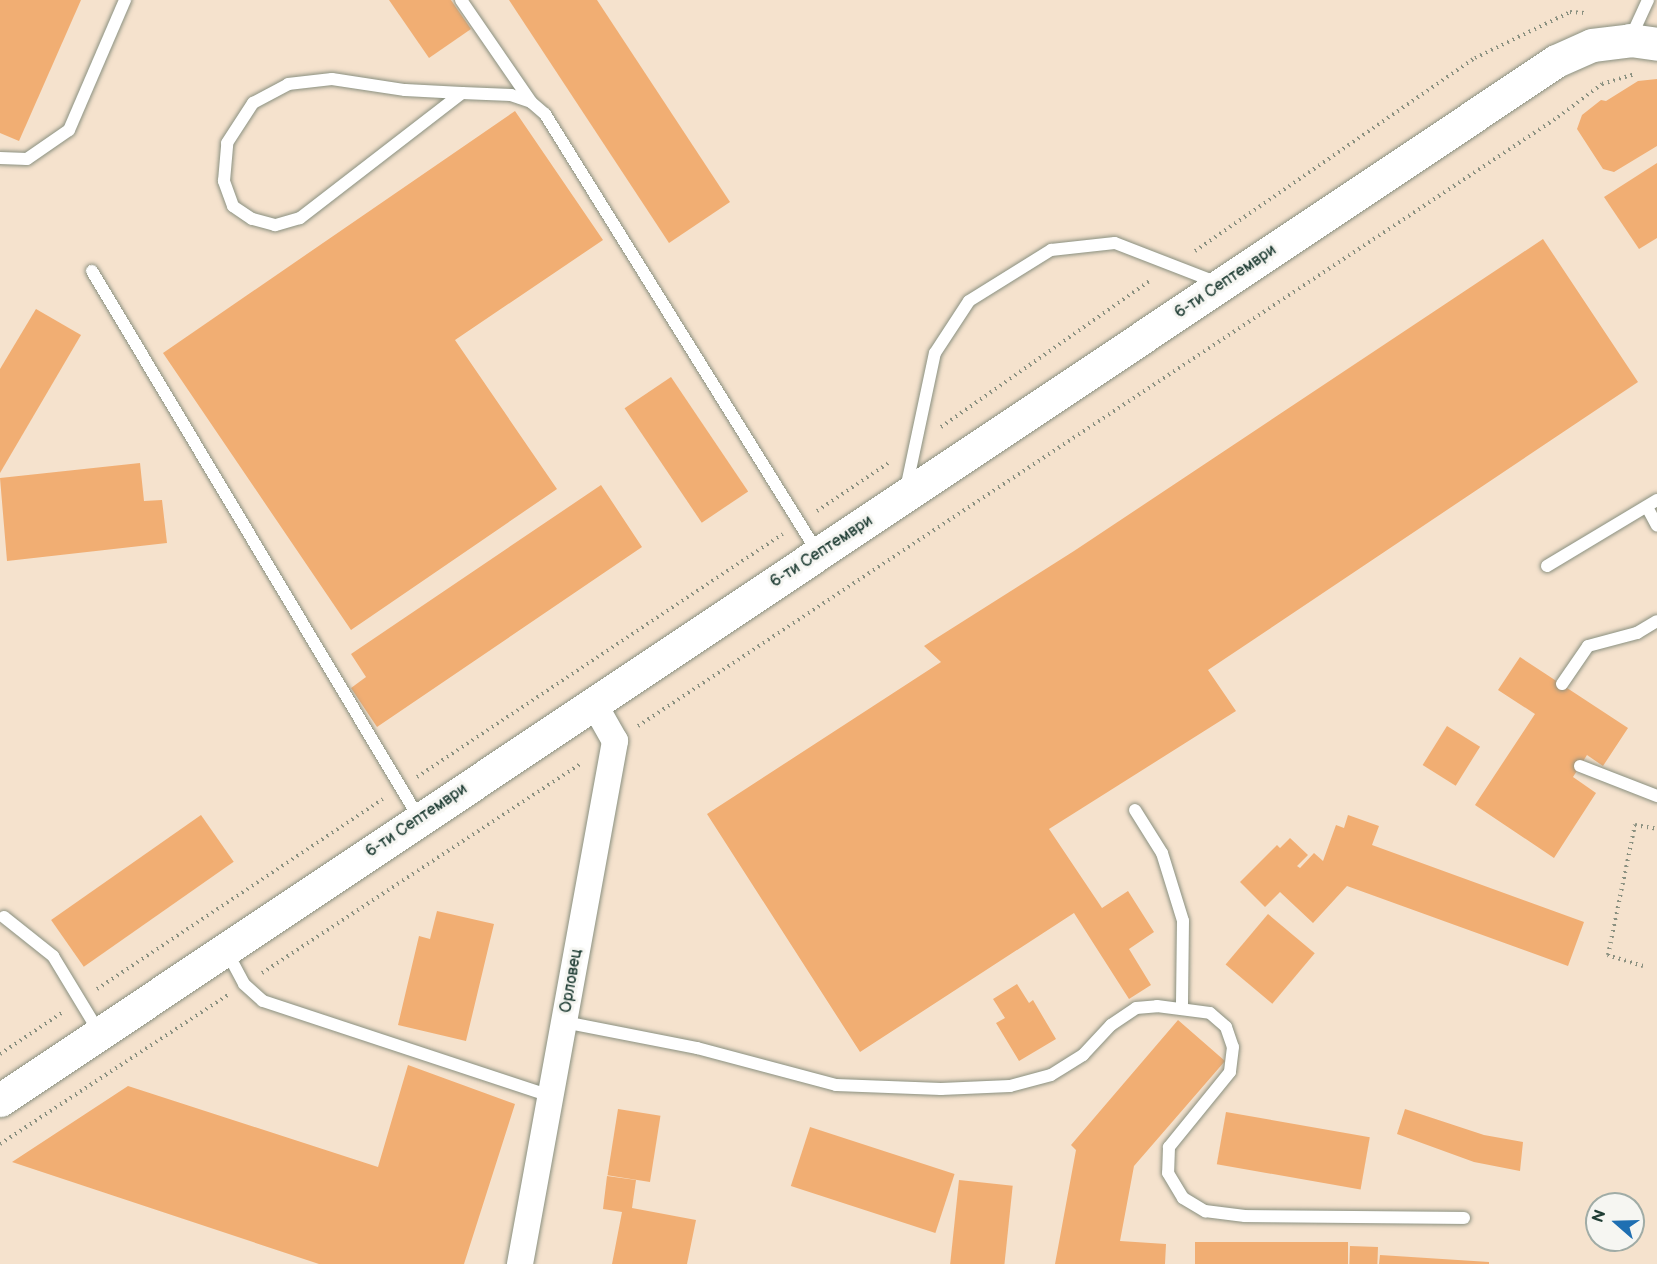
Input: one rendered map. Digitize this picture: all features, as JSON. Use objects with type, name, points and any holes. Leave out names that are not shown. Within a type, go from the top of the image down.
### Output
[{"type":"main road","name":"6-ти Септември","points":[[0,1100],[1556,61],[1592,45],[1644,52]]},
{"type":"street","points":[[593,702],[615,741]]},
{"type":"street","name":"Орловец","points":[[520,1264],[615,741]]},
{"type":"lane","points":[[0,158],[27,159],[69,130],[125,0]]},
{"type":"lane","points":[[461,0],[531,102],[545,114],[819,554]]},
{"type":"lane","points":[[1644,52],[1648,0]]},
{"type":"lane","points":[[462,93],[300,218],[275,225],[252,219],[232,206],[224,181],[227,143],[253,103],[288,84],[332,79],[405,90],[511,95],[531,102]]},
{"type":"lane","points":[[904,498],[935,353],[969,302],[1051,250],[1114,243],[1221,284]]},
{"type":"lane","points":[[92,271],[399,788],[420,819]]},
{"type":"lane","points":[[1546,566],[1652,503],[1657,526]]},
{"type":"lane","points":[[1562,684],[1588,646],[1637,633],[1657,621]]},
{"type":"lane","points":[[1580,766],[1657,796]]},
{"type":"lane","points":[[1135,810],[1162,853],[1183,921],[1182,1009]]},
{"type":"lane","points":[[4,917],[53,956],[99,1033]]},
{"type":"lane","points":[[225,949],[244,984],[263,1001],[550,1096]]},
{"type":"lane","points":[[564,1022],[697,1048],[836,1085],[941,1089],[1010,1086],[1051,1075],[1083,1055],[1111,1025],[1136,1008],[1182,1009],[1210,1013],[1226,1027],[1233,1047],[1230,1072],[1169,1147],[1168,1173],[1183,1198],[1205,1211],[1245,1216],[1464,1218]]},
{"type":"path","points":[[0,1054],[915,446],[1475,57],[1570,12],[1594,13]]},
{"type":"path","points":[[0,1144],[615,741],[1538,130],[1644,52]]},
{"type":"path","points":[[1643,966],[1608,955],[1635,825],[1657,829]]},
{"type":"building","points":[[0,0],[81,0],[19,141],[0,133]]},
{"type":"building","points":[[389,0],[451,0],[471,29],[429,58]]},
{"type":"building","points":[[509,0],[597,0],[730,202],[669,243]]},
{"type":"building","points":[[1657,79],[1657,146],[1614,172],[1603,169],[1577,129],[1582,115],[1601,100],[1606,101],[1638,81]]},
{"type":"building","points":[[515,111],[603,240],[455,340],[557,489],[351,630],[163,353]]},
{"type":"building","points":[[1657,163],[1657,238],[1639,249],[1604,197]]},
{"type":"building","points":[[1543,239],[1638,382],[1208,670],[1236,711],[1049,829],[1102,908],[1128,891],[1154,932],[1129,949],[1151,985],[1129,999],[1074,913],[860,1052],[707,814],[941,662],[924,646],[1074,551]]},
{"type":"building","points":[[36,309],[81,335],[0,473],[0,369]]},
{"type":"building","points":[[671,377],[748,491],[702,523],[625,408]]},
{"type":"building","points":[[140,463],[144,501],[162,500],[167,543],[7,561],[0,478]]},
{"type":"building","points":[[601,485],[642,547],[377,727],[351,688],[366,677],[351,654]]},
{"type":"building","points":[[1520,657],[1628,728],[1603,766],[1587,755],[1573,777],[1596,793],[1554,858],[1475,805],[1535,714],[1498,690]]},
{"type":"building","points":[[1447,726],[1480,747],[1456,786],[1423,765]]},
{"type":"building","points":[[201,815],[234,862],[84,967],[51,920]]},
{"type":"building","points":[[1348,815],[1379,826],[1372,845],[1584,922],[1568,966],[1347,886],[1313,923],[1280,892],[1265,907],[1240,882],[1277,845],[1280,848],[1290,838],[1308,855],[1297,866],[1300,868],[1314,853],[1323,861],[1336,825],[1344,828]]},
{"type":"building","points":[[437,911],[494,924],[466,1041],[398,1025],[419,936],[430,939]]},
{"type":"building","points":[[1268,914],[1315,953],[1272,1004],[1226,965]]},
{"type":"building","points":[[1017,984],[1029,1003],[1033,1000],[1056,1039],[1019,1061],[996,1023],[1005,1018],[993,999]]},
{"type":"building","points":[[1178,1020],[1225,1061],[1134,1166],[1120,1241],[1166,1244],[1165,1264],[1055,1264],[1076,1150],[1071,1145]]},
{"type":"building","points":[[408,1065],[515,1104],[464,1264],[319,1264],[12,1162],[128,1086],[378,1167]]},
{"type":"building","points":[[618,1109],[660,1116],[650,1182],[608,1175]]},
{"type":"building","points":[[1405,1109],[1484,1135],[1523,1142],[1520,1171],[1474,1162],[1397,1134]]},
{"type":"building","points":[[1226,1112],[1370,1137],[1361,1190],[1217,1164]]},
{"type":"building","points":[[810,1127],[955,1174],[935,1233],[791,1186]]},
{"type":"building","points":[[607,1176],[636,1180],[632,1208],[696,1220],[687,1264],[612,1264],[622,1212],[603,1209]]},
{"type":"building","points":[[959,1180],[1013,1186],[1004,1264],[950,1264]]},
{"type":"building","points":[[1195,1242],[1348,1242],[1348,1264],[1195,1264]]},
{"type":"building","points":[[1350,1246],[1378,1247],[1377,1264],[1349,1264]]},
{"type":"building","points":[[1380,1255],[1489,1262],[1489,1264],[1379,1264]]}]
